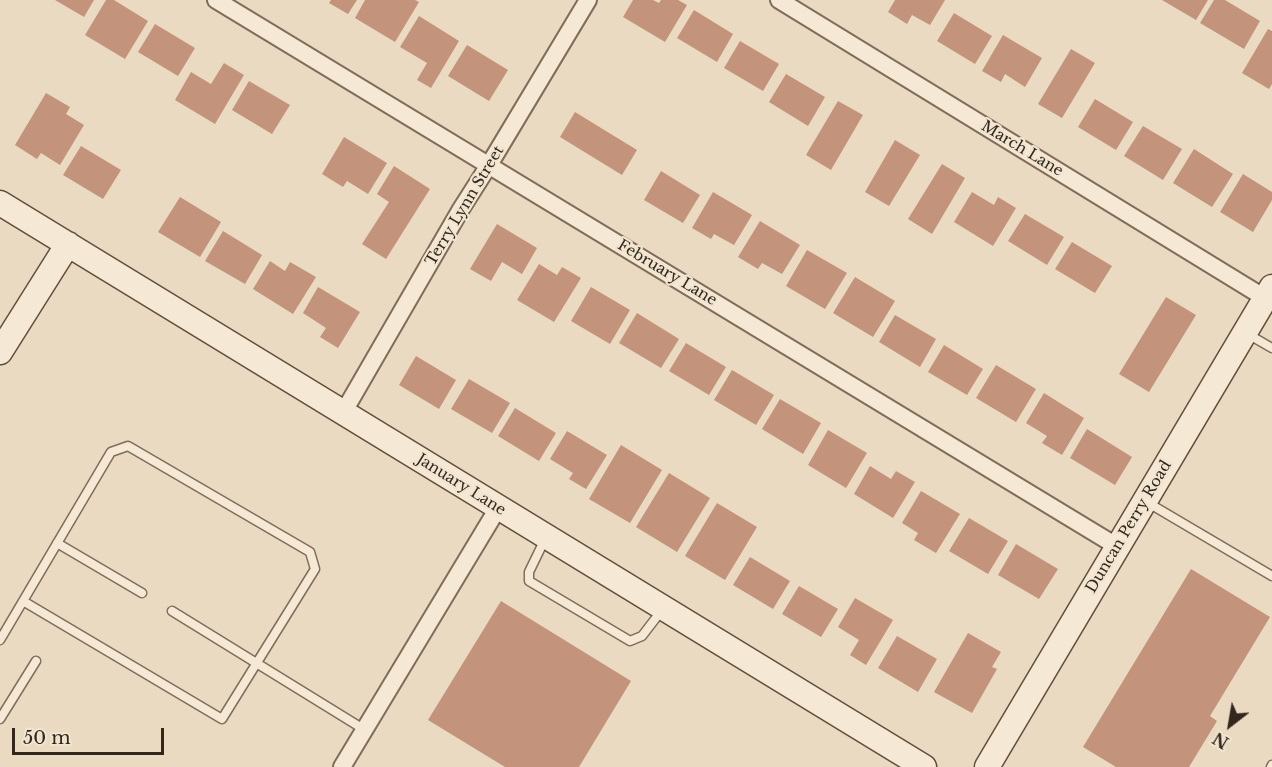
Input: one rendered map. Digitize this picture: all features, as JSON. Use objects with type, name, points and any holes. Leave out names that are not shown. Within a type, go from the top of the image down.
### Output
[{"type":"street","name":"February Lane","points":[[216,0],[1118,547]]},
{"type":"street","name":"Terry Lynn Street","points":[[343,413],[461,209],[588,0]]},
{"type":"street","name":"March Lane","points":[[779,0],[1270,292]]},
{"type":"street","name":"January Lane","points":[[0,203],[924,767]]},
{"type":"street","points":[[0,352],[68,244]]},
{"type":"street","name":"Duncan Perry Road","points":[[987,767],[1270,292]]},
{"type":"street","points":[[342,767],[498,508]]},
{"type":"lane","points":[[1245,332],[1272,348]]},
{"type":"lane","points":[[0,640],[57,543],[111,452],[128,446],[310,552],[315,569],[222,719],[23,601]]},
{"type":"lane","points":[[1145,501],[1272,576]]},
{"type":"lane","points":[[546,537],[529,572],[529,581],[630,641],[642,636],[664,608]]},
{"type":"lane","points":[[57,543],[142,593]]},
{"type":"lane","points":[[172,611],[365,730]]},
{"type":"lane","points":[[0,719],[36,661]]},
{"type":"building","points":[[55,0],[94,0],[84,17]]},
{"type":"building","points":[[106,0],[114,0],[148,21],[125,59],[85,35]]},
{"type":"building","points":[[331,0],[357,0],[348,14],[329,3]]},
{"type":"building","points":[[365,0],[415,0],[419,2],[395,42],[355,18]]},
{"type":"building","points":[[633,0],[653,0],[659,3],[661,0],[678,0],[687,5],[665,42],[623,17]]},
{"type":"building","points":[[895,0],[945,0],[930,25],[912,15],[907,24],[888,12]]},
{"type":"building","points":[[1162,0],[1208,0],[1196,20]]},
{"type":"building","points":[[1214,0],[1225,0],[1260,21],[1244,49],[1200,23]]},
{"type":"building","points":[[694,10],[733,34],[717,62],[677,38]]},
{"type":"building","points":[[954,13],[992,36],[975,64],[937,41]]},
{"type":"building","points":[[419,16],[459,41],[431,88],[417,80],[427,63],[400,47]]},
{"type":"building","points":[[155,24],[195,48],[178,76],[138,52]]},
{"type":"building","points":[[1268,29],[1272,31],[1272,84],[1269,89],[1242,73]]},
{"type":"building","points":[[1003,35],[1042,58],[1025,87],[1005,74],[1001,82],[982,71]]},
{"type":"building","points":[[740,41],[779,64],[763,91],[724,68]]},
{"type":"building","points":[[467,45],[508,70],[489,101],[448,76]]},
{"type":"building","points":[[1071,49],[1095,63],[1062,118],[1038,104]]},
{"type":"building","points":[[224,63],[244,75],[215,124],[175,100],[191,72],[211,84]]},
{"type":"building","points":[[786,74],[825,97],[808,126],[769,102]]},
{"type":"building","points":[[249,81],[290,105],[272,134],[232,110]]},
{"type":"building","points":[[46,93],[70,107],[66,114],[84,125],[60,165],[41,153],[37,159],[15,145]]},
{"type":"building","points":[[1095,99],[1133,122],[1116,150],[1078,127]]},
{"type":"building","points":[[838,101],[863,115],[831,170],[806,155]]},
{"type":"building","points":[[575,112],[637,150],[622,175],[560,137]]},
{"type":"building","points":[[1143,126],[1182,149],[1163,180],[1124,156]]},
{"type":"building","points":[[344,137],[387,163],[368,194],[347,181],[343,187],[322,174]]},
{"type":"building","points":[[895,140],[920,155],[889,206],[865,192]]},
{"type":"building","points":[[81,146],[121,170],[103,199],[63,175]]},
{"type":"building","points":[[1194,149],[1233,174],[1212,207],[1173,183]]},
{"type":"building","points":[[942,164],[965,178],[932,234],[908,219]]},
{"type":"building","points":[[394,166],[430,189],[386,259],[362,244],[389,202],[377,194]]},
{"type":"building","points":[[661,171],[700,195],[683,223],[644,200]]},
{"type":"building","points":[[1243,174],[1272,192],[1272,200],[1253,232],[1220,212]]},
{"type":"building","points":[[713,192],[752,215],[734,245],[714,234],[711,239],[692,228]]},
{"type":"building","points":[[972,192],[994,205],[998,197],[1016,208],[993,246],[954,222]]},
{"type":"building","points":[[180,197],[221,222],[200,257],[158,232]]},
{"type":"building","points":[[1025,214],[1064,237],[1047,265],[1008,241]]},
{"type":"building","points":[[760,221],[800,245],[782,274],[762,263],[758,269],[738,257]]},
{"type":"building","points":[[497,224],[537,248],[522,274],[502,262],[491,281],[470,269]]},
{"type":"building","points":[[223,231],[262,255],[245,284],[205,261]]},
{"type":"building","points":[[1072,242],[1112,266],[1095,293],[1055,269]]},
{"type":"building","points":[[807,250],[847,273],[825,309],[786,286]]},
{"type":"building","points":[[270,261],[285,271],[290,262],[316,277],[293,314],[253,289]]},
{"type":"building","points":[[539,264],[557,275],[562,267],[581,278],[554,322],[517,300]]},
{"type":"building","points":[[855,277],[895,301],[873,337],[833,313]]},
{"type":"building","points":[[318,287],[360,312],[338,348],[320,337],[326,328],[303,313]]},
{"type":"building","points":[[591,287],[630,310],[610,344],[571,321]]},
{"type":"building","points":[[1166,297],[1196,315],[1149,392],[1119,374]]},
{"type":"building","points":[[637,313],[679,339],[661,368],[619,343]]},
{"type":"building","points":[[895,315],[936,339],[920,367],[879,342]]},
{"type":"building","points":[[686,343],[726,367],[709,395],[669,371]]},
{"type":"building","points":[[944,345],[983,369],[967,395],[928,372]]},
{"type":"building","points":[[416,356],[456,380],[439,409],[399,385]]},
{"type":"building","points":[[996,365],[1036,389],[1016,422],[976,398]]},
{"type":"building","points":[[732,370],[774,395],[756,425],[714,400]]},
{"type":"building","points":[[469,379],[510,403],[492,433],[451,409]]},
{"type":"building","points":[[1044,393],[1084,418],[1062,455],[1042,443],[1047,436],[1026,423]]},
{"type":"building","points":[[780,399],[821,423],[803,454],[762,429]]},
{"type":"building","points":[[515,408],[556,433],[539,461],[498,436]]},
{"type":"building","points":[[1087,429],[1132,457],[1115,485],[1070,458]]},
{"type":"building","points":[[828,430],[867,453],[846,488],[808,465]]},
{"type":"building","points":[[567,431],[607,455],[586,489],[569,479],[573,473],[550,459]]},
{"type":"building","points":[[621,445],[662,470],[630,523],[589,499]]},
{"type":"building","points":[[870,466],[891,479],[896,471],[915,482],[893,518],[854,494]]},
{"type":"building","points":[[669,473],[710,498],[677,552],[636,527]]},
{"type":"building","points":[[921,491],[960,514],[936,553],[914,540],[918,533],[902,523]]},
{"type":"building","points":[[717,503],[757,527],[725,580],[685,556]]},
{"type":"building","points":[[969,518],[1008,541],[988,574],[949,551]]},
{"type":"building","points":[[1016,544],[1058,569],[1039,599],[998,575]]},
{"type":"building","points":[[750,557],[790,581],[773,609],[733,585]]},
{"type":"building","points":[[1191,569],[1270,617],[1210,716],[1217,721],[1189,767],[1116,767],[1083,747]]},
{"type":"building","points":[[799,586],[838,609],[821,637],[782,614]]},
{"type":"building","points":[[855,598],[893,620],[866,665],[850,655],[859,640],[838,627]]},
{"type":"building","points":[[501,601],[631,681],[579,767],[505,767],[428,720]]},
{"type":"building","points":[[968,633],[1001,652],[992,667],[997,669],[972,713],[934,692]]},
{"type":"building","points":[[897,636],[937,659],[918,692],[878,668]]}]
